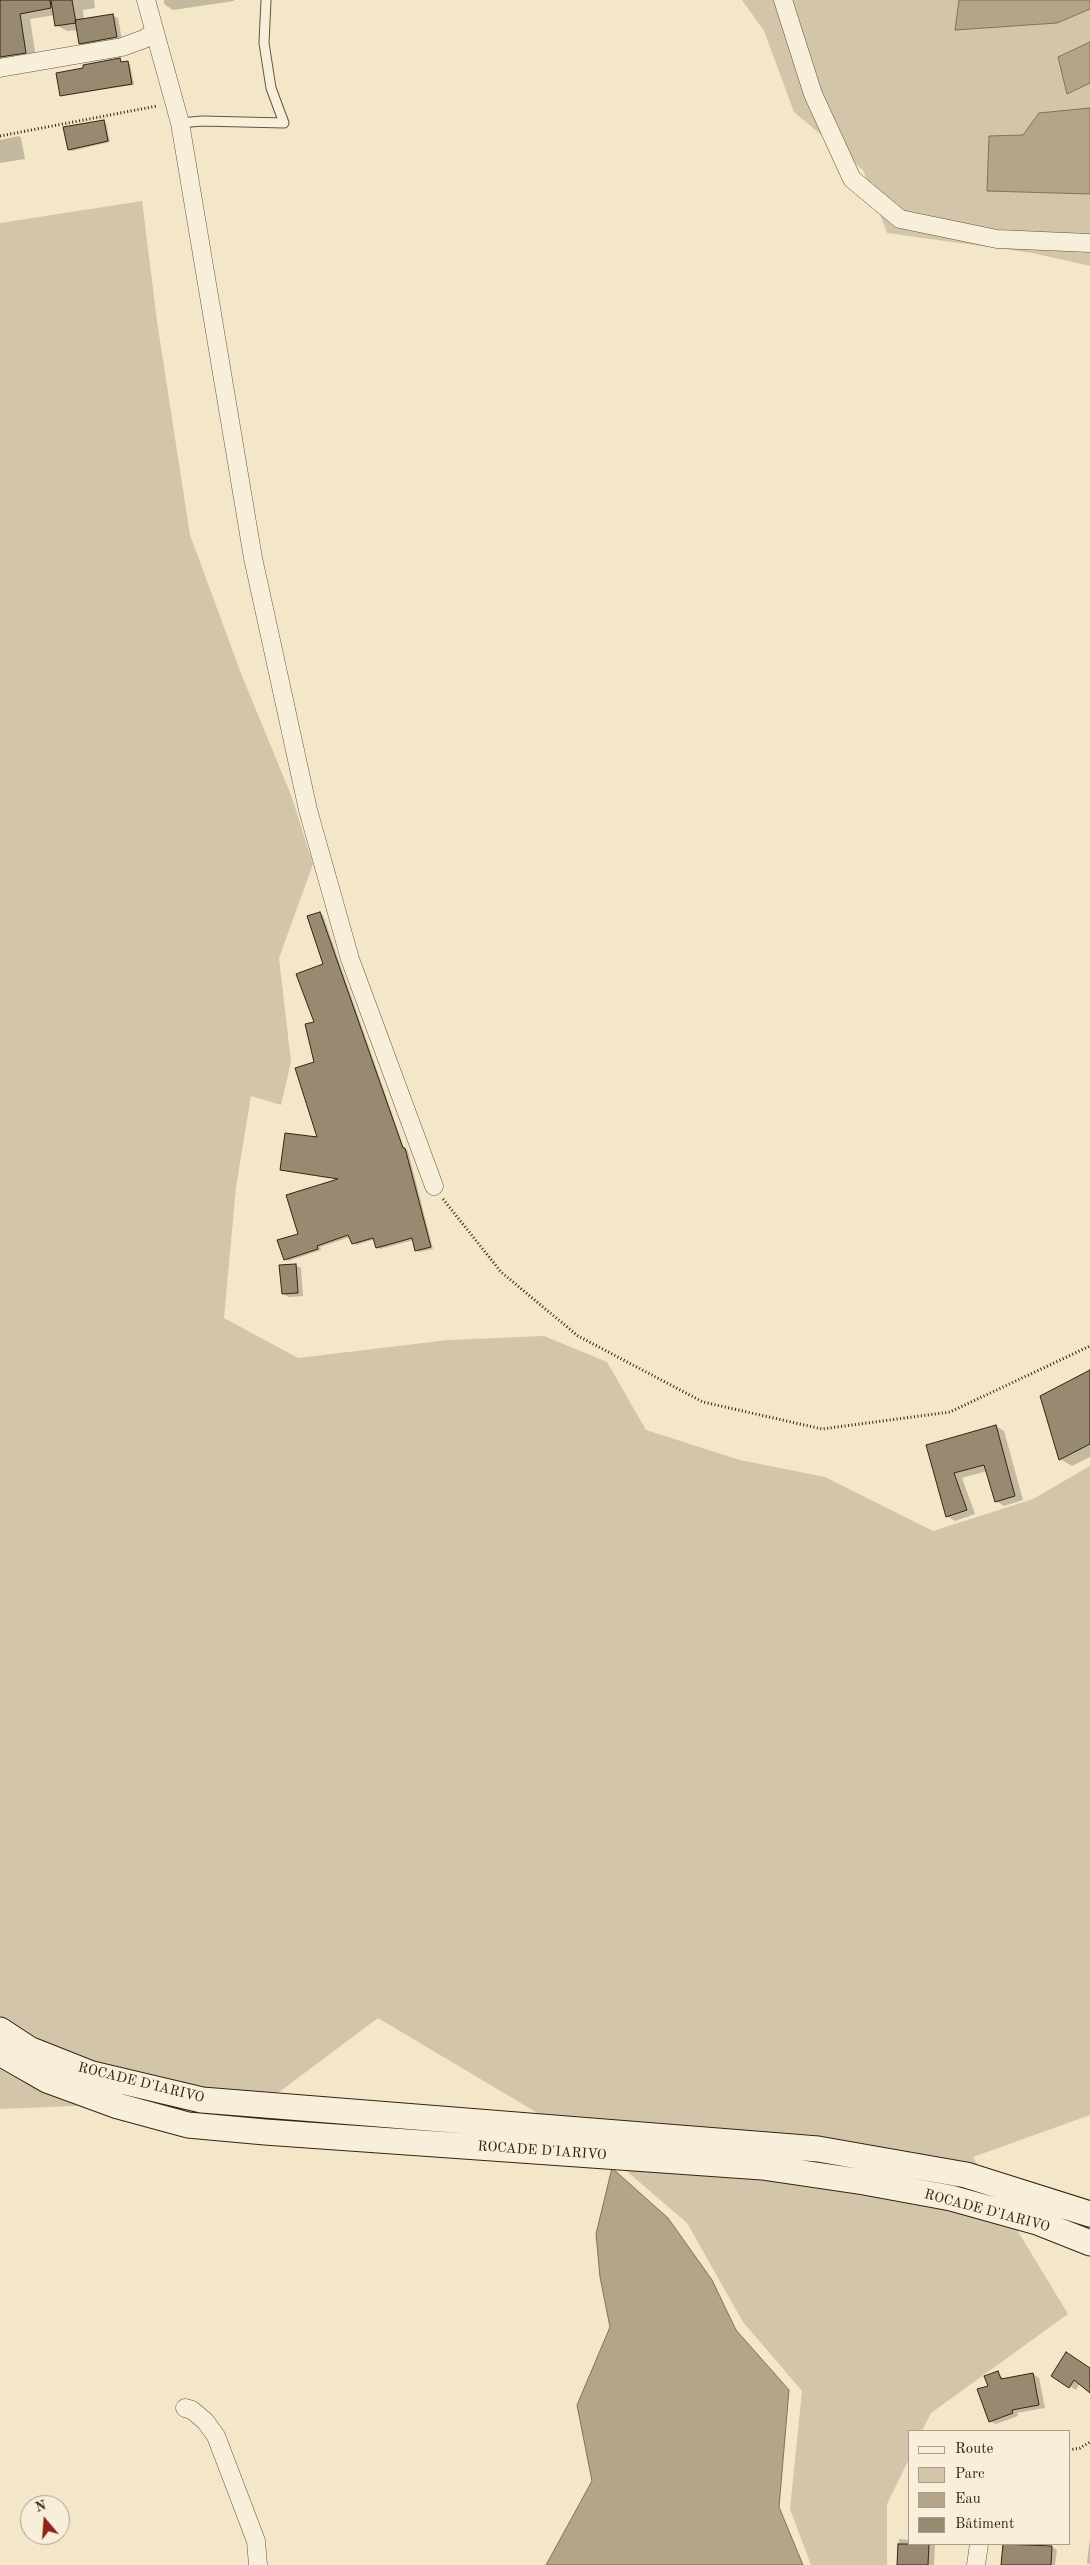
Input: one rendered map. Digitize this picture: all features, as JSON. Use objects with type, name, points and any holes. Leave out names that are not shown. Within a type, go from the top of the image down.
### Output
[{"type":"main road","name":"ROCADE D'IARIVO","points":[[0,2030],[29,2049],[92,2074],[202,2100],[818,2149],[966,2175],[1090,2214]]},
{"type":"main road","name":"ROCADE D'IARIVO","points":[[0,2053],[56,2083],[118,2106],[188,2125],[762,2167],[864,2182],[951,2198],[1037,2222],[1090,2243]]},
{"type":"street","points":[[146,0],[172,103],[180,123],[253,558],[308,810],[350,959],[434,1186]]},
{"type":"street","points":[[782,0],[813,94],[852,179],[900,219],[997,239],[1090,243]]},
{"type":"street","points":[[0,68],[122,47],[144,39],[154,32]]},
{"type":"street","points":[[185,2408],[192,2410],[205,2421],[216,2436],[256,2541],[258,2565]]},
{"type":"street","points":[[976,2565],[979,2545]]},
{"type":"lane","points":[[180,123],[202,121],[284,123],[271,88],[264,43],[266,0]]},
{"type":"path","points":[[0,136],[172,103]]},
{"type":"path","points":[[434,1186],[501,1272],[578,1336],[703,1402],[822,1428],[950,1412],[1090,1346]]},
{"type":"path","points":[[1070,2450],[1080,2448],[1090,2442]]},
{"type":"green space","points":[[742,0],[1090,0],[1090,266],[1032,253],[887,233],[863,170],[794,112],[764,31]]},
{"type":"green space","points":[[142,201],[157,321],[190,535],[242,676],[291,795],[313,864],[279,958],[291,1062],[281,1105],[251,1096],[236,1187],[224,1318],[298,1358],[448,1340],[544,1336],[607,1362],[646,1430],[740,1460],[825,1477],[933,1531],[1033,1499],[1090,1466],[1090,2115],[973,2157],[1068,2314],[931,2413],[922,2430],[908,2430],[908,2461],[887,2504],[887,2565],[811,2565],[790,2509],[802,2391],[743,2322],[687,2223],[608,2155],[378,2018],[271,2098],[0,2109],[0,223]]},
{"type":"water","points":[[959,0],[1090,0],[1090,9],[1057,23],[955,30]]},
{"type":"water","points":[[1090,42],[1090,83],[1067,94],[1058,57]]},
{"type":"water","points":[[1090,108],[1090,194],[987,191],[989,136],[1023,135],[1039,113]]},
{"type":"water","points":[[612,2168],[668,2218],[712,2280],[736,2330],[789,2390],[779,2507],[803,2565],[546,2565],[592,2481],[577,2405],[610,2327],[600,2277],[596,2234]]},
{"type":"building","points":[[0,0],[50,0],[51,8],[20,14],[26,53],[0,57]]},
{"type":"building","points":[[51,0],[72,0],[76,23],[55,26]]},
{"type":"building","points":[[113,14],[117,37],[79,44],[75,20]]},
{"type":"building","points":[[120,58],[121,62],[128,61],[132,84],[60,96],[56,73],[83,68],[83,65]]},
{"type":"building","points":[[104,120],[108,141],[68,150],[63,127]]},
{"type":"building","points":[[320,912],[403,1148],[405,1148],[431,1247],[415,1251],[412,1238],[376,1248],[373,1238],[352,1244],[348,1235],[317,1246],[318,1249],[284,1260],[277,1240],[298,1234],[286,1195],[338,1179],[280,1170],[285,1133],[317,1137],[295,1068],[314,1062],[305,1024],[314,1022],[296,974],[323,964],[307,916]]},
{"type":"building","points":[[296,1264],[298,1293],[282,1294],[279,1265]]},
{"type":"building","points":[[1090,1370],[1090,1444],[1059,1460],[1040,1396]]},
{"type":"building","points":[[996,1425],[1015,1496],[995,1502],[984,1465],[954,1473],[967,1510],[946,1517],[926,1445]]},
{"type":"building","points":[[1066,2352],[1090,2368],[1090,2393],[1074,2380],[1069,2388],[1051,2376]]},
{"type":"building","points":[[998,2371],[1001,2379],[1033,2373],[1039,2405],[1012,2410],[1013,2413],[989,2422],[977,2389],[988,2386],[984,2376]]},
{"type":"building","points":[[898,2544],[929,2545],[928,2565],[897,2565]]},
{"type":"building","points":[[1003,2545],[1052,2546],[1051,2565],[1001,2565]]}]
